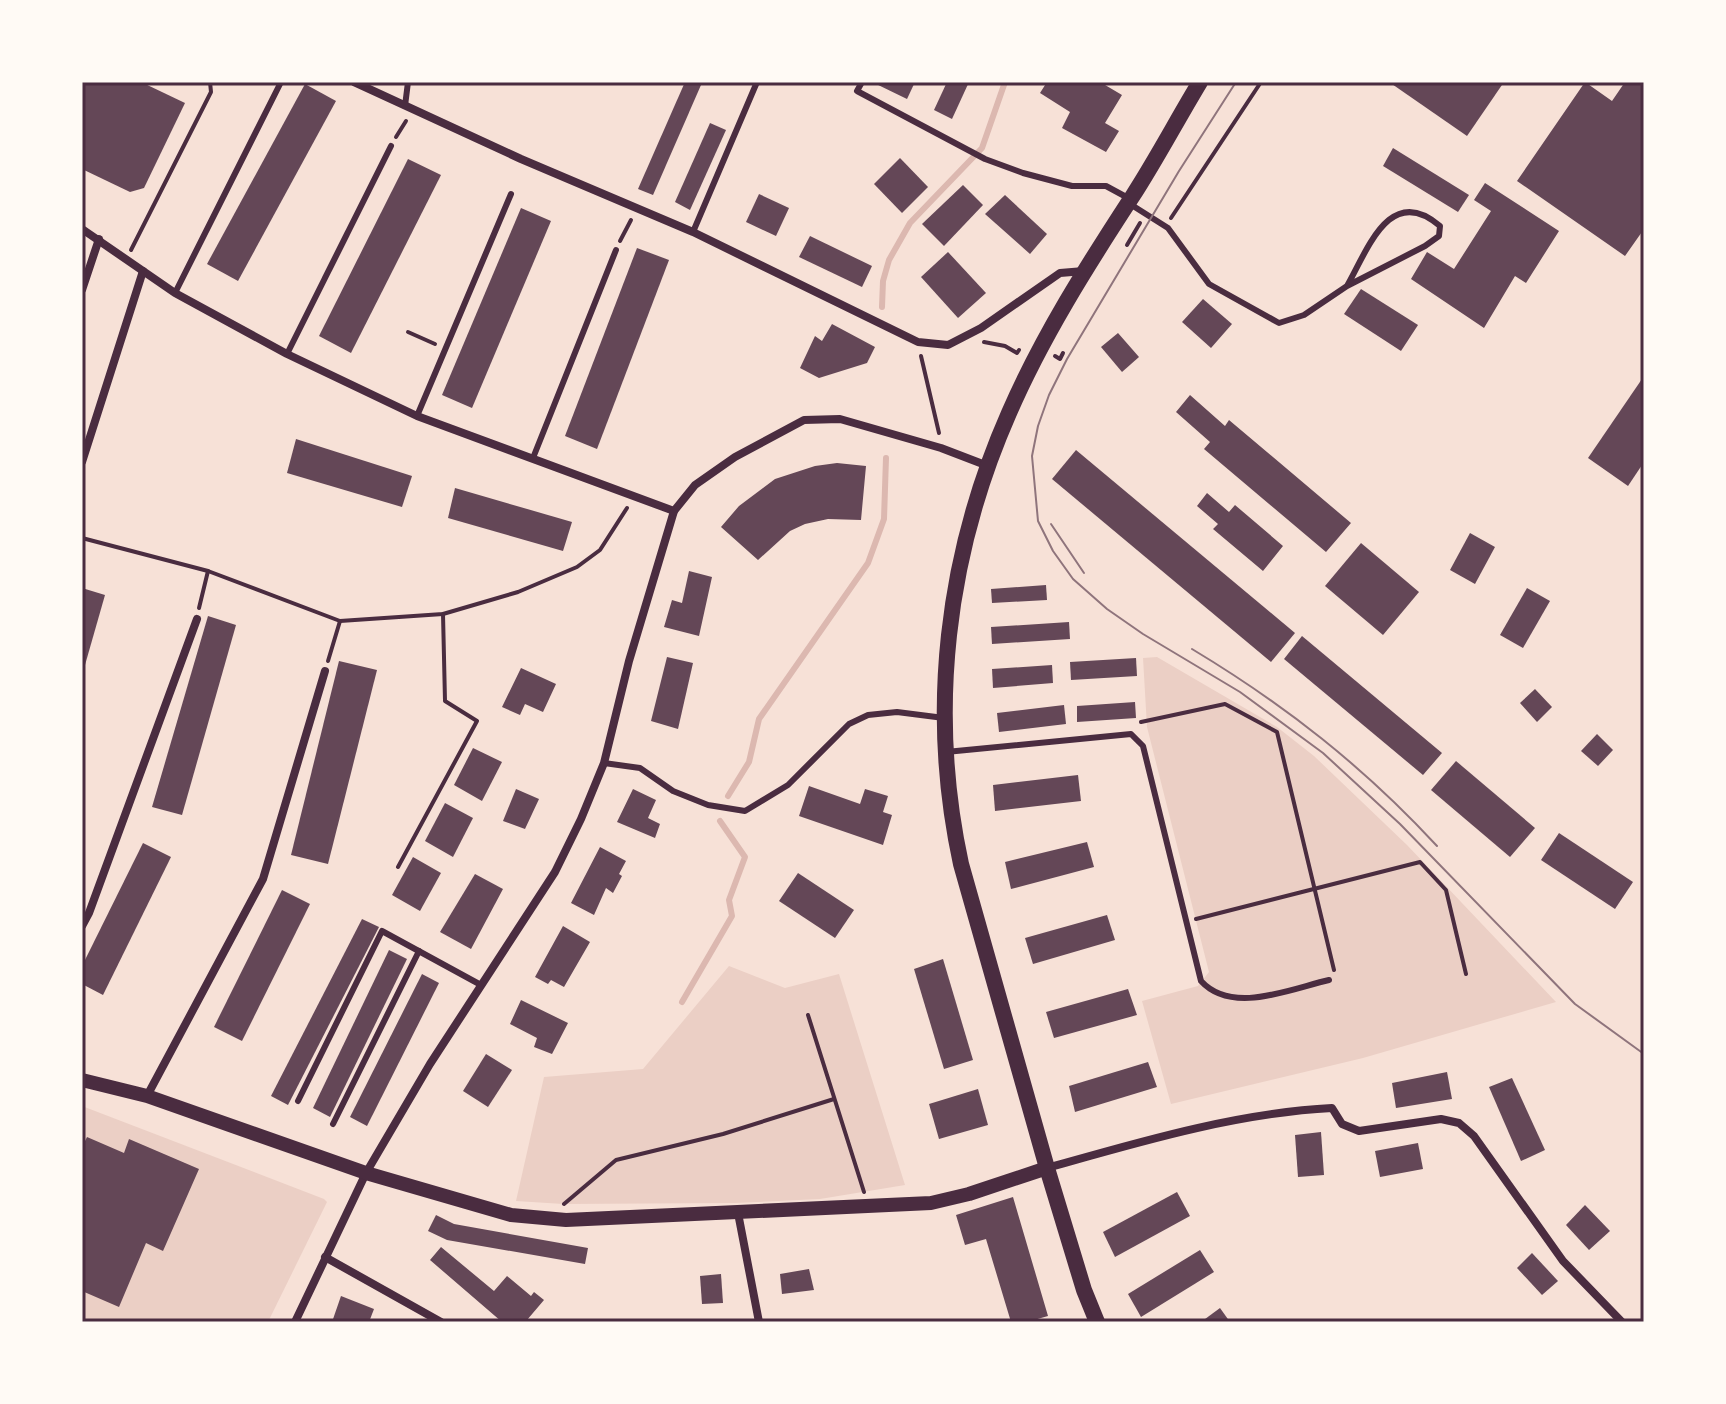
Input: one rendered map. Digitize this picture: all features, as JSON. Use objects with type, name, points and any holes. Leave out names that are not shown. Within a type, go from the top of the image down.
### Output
[{"type":"main road","points":[[1097,1322],[1084,1290],[1047,1168],[961,864],[952,823],[946,752],[946,664],[954,594],[974,508],[1022,386],[1084,271],[1200,82]]},
{"type":"street","points":[[354,82],[636,210],[693,232],[918,342],[948,345],[981,328],[1060,273],[1084,271]]},
{"type":"street","points":[[82,229],[175,293],[287,354],[417,416],[674,511]]},
{"type":"street","points":[[82,290],[99,239]]},
{"type":"street","points":[[82,462],[143,271]]},
{"type":"street","points":[[295,1322],[366,1173],[481,985],[555,872],[581,819],[604,763],[629,661],[674,511],[695,485],[735,457],[804,420],[840,419],[941,448],[988,466]]},
{"type":"street","points":[[82,926],[197,619]]},
{"type":"street","points":[[147,1096],[263,879],[325,671]]},
{"type":"street","points":[[82,1080],[147,1096],[366,1173],[511,1215],[566,1220],[931,1203],[1047,1168],[1181,1134],[1294,1110],[1332,1108],[1342,1124],[1359,1131],[1441,1119],[1459,1123],[1474,1136],[1563,1261],[1622,1322]]},
{"type":"street","points":[[738,1213],[759,1322]]},
{"type":"street","points":[[325,1257],[441,1322]]},
{"type":"lane","points":[[175,293],[281,82]]},
{"type":"lane","points":[[408,82],[409,107]]},
{"type":"lane","points":[[693,232],[757,82]]},
{"type":"lane","points":[[862,82],[857,91],[968,152],[1023,173],[1072,186],[1106,186],[1165,227],[1209,284],[1279,323],[1304,315],[1347,286],[1425,246],[1439,236],[1440,226],[1428,216],[1413,210],[1398,213],[1385,223],[1347,286]]},
{"type":"lane","points":[[287,354],[391,146]]},
{"type":"lane","points":[[417,416],[511,194]]},
{"type":"lane","points":[[533,458],[616,250]]},
{"type":"lane","points":[[604,763],[640,768],[673,791],[708,805],[745,811],[788,785],[849,724],[868,715],[897,712],[944,718]]},
{"type":"lane","points":[[946,752],[1131,734],[1143,746],[1201,981],[1211,992],[1224,998],[1250,998],[1329,980]]},
{"type":"lane","points":[[298,1101],[382,931],[481,985]]},
{"type":"lane","points":[[333,1124],[419,951]]},
{"type":"path","points":[[127,259],[211,92],[210,82]]},
{"type":"path","points":[[1165,227],[1261,82]]},
{"type":"path","points":[[391,146],[409,107]]},
{"type":"path","points":[[616,250],[636,210]]},
{"type":"path","points":[[1127,245],[1146,215]]},
{"type":"path","points":[[408,332],[444,347]]},
{"type":"path","points":[[918,342],[938,421],[941,448]]},
{"type":"path","points":[[992,343],[1005,346]]},
{"type":"path","points":[[82,538],[208,571],[340,621],[443,614],[518,592],[577,567],[600,550],[635,497]]},
{"type":"path","points":[[197,619],[208,571]]},
{"type":"path","points":[[398,867],[477,721],[445,701],[443,614]]},
{"type":"path","points":[[325,671],[340,621]]},
{"type":"path","points":[[1141,722],[1225,704],[1277,732],[1334,970],[1327,972],[1329,980]]},
{"type":"path","points":[[1186,921],[1420,862],[1446,890],[1466,974]]},
{"type":"path","points":[[808,1015],[869,1208]]},
{"type":"path","points":[[546,1218],[616,1160],[723,1134],[834,1099]]},
{"type":"shaded area","points":[[1157,657],[1277,727],[1314,756],[1407,845],[1556,1002],[1363,1058],[1171,1104],[1142,1001],[1198,986],[1209,972],[1147,727],[1143,658]]},
{"type":"shaded area","points":[[729,966],[785,988],[839,974],[905,1185],[820,1199],[735,1203],[563,1204],[516,1201],[544,1077],[643,1069]]},
{"type":"shaded area","points":[[82,1106],[327,1202],[268,1322],[82,1322]]},
{"type":"building","points":[[82,82],[141,82],[185,103],[144,188],[130,192],[82,169]]},
{"type":"building","points":[[685,82],[701,85],[653,195],[638,189]]},
{"type":"building","points":[[872,82],[915,82],[907,99]]},
{"type":"building","points":[[947,82],[969,82],[952,119],[934,110]]},
{"type":"building","points":[[1047,82],[1100,82],[1122,95],[1105,123],[1119,131],[1106,152],[1062,128],[1070,112],[1040,93]]},
{"type":"building","points":[[1389,82],[1504,82],[1467,136]]},
{"type":"building","points":[[1585,82],[1612,101],[1625,82],[1644,82],[1644,229],[1625,256],[1517,181]]},
{"type":"building","points":[[305,84],[336,101],[238,281],[207,264]]},
{"type":"building","points":[[710,123],[726,130],[690,210],[675,202]]},
{"type":"building","points":[[1393,148],[1469,195],[1458,212],[1383,166]]},
{"type":"building","points":[[900,158],[928,187],[902,213],[874,184]]},
{"type":"building","points":[[408,159],[441,175],[351,353],[319,336]]},
{"type":"building","points":[[1485,183],[1559,231],[1526,283],[1515,276],[1484,328],[1411,279],[1427,252],[1454,269],[1491,211],[1474,200]]},
{"type":"building","points":[[963,185],[983,205],[944,246],[922,224]]},
{"type":"building","points":[[759,194],[789,208],[776,236],[746,222]]},
{"type":"building","points":[[1005,195],[1047,234],[1030,254],[985,214]]},
{"type":"building","points":[[521,208],[551,221],[472,408],[442,395]]},
{"type":"building","points":[[810,236],[872,266],[862,287],[799,257]]},
{"type":"building","points":[[637,248],[669,260],[597,449],[565,436]]},
{"type":"building","points":[[948,252],[986,293],[958,318],[921,277]]},
{"type":"building","points":[[1361,289],[1418,325],[1401,351],[1344,314]]},
{"type":"building","points":[[1203,299],[1232,324],[1211,348],[1182,322]]},
{"type":"building","points":[[832,324],[875,347],[867,363],[819,378],[800,368],[815,336],[822,341]]},
{"type":"building","points":[[1118,333],[1139,357],[1122,372],[1101,347]]},
{"type":"building","points":[[1644,376],[1644,462],[1628,486],[1588,458]]},
{"type":"building","points":[[1190,395],[1225,426],[1229,420],[1351,523],[1326,552],[1204,449],[1210,442],[1176,412]]},
{"type":"building","points":[[296,439],[412,476],[402,507],[287,473]]},
{"type":"building","points":[[1076,450],[1295,633],[1271,662],[1052,479]]},
{"type":"building","points":[[837,463],[866,466],[861,520],[828,519],[805,524],[790,531],[758,560],[721,527],[739,506],[775,479],[815,466]]},
{"type":"building","points":[[455,488],[572,522],[563,551],[448,518]]},
{"type":"building","points":[[1207,493],[1229,512],[1235,505],[1283,546],[1263,571],[1213,529],[1218,524],[1197,506]]},
{"type":"building","points":[[1470,533],[1495,547],[1475,584],[1450,570]]},
{"type":"building","points":[[1361,543],[1419,592],[1383,635],[1325,586]]},
{"type":"building","points":[[689,571],[712,577],[699,636],[664,627],[672,600],[682,603]]},
{"type":"building","points":[[1046,585],[1047,600],[992,603],[991,589]]},
{"type":"building","points":[[82,588],[105,595],[83,672],[82,672]]},
{"type":"building","points":[[1527,588],[1550,601],[1523,648],[1500,635]]},
{"type":"building","points":[[208,616],[236,625],[182,815],[152,807]]},
{"type":"building","points":[[1069,622],[1070,639],[992,644],[991,627]]},
{"type":"building","points":[[1302,636],[1442,753],[1423,775],[1284,659]]},
{"type":"building","points":[[667,657],[693,663],[678,729],[651,721]]},
{"type":"building","points":[[1136,658],[1137,676],[1071,680],[1070,662]]},
{"type":"building","points":[[339,661],[377,670],[328,864],[291,855]]},
{"type":"building","points":[[1052,665],[1053,683],[993,688],[992,669]]},
{"type":"building","points":[[521,668],[556,684],[543,712],[525,704],[520,715],[502,707]]},
{"type":"building","points":[[1535,689],[1552,707],[1537,722],[1520,703]]},
{"type":"building","points":[[1135,702],[1136,718],[1077,722],[1077,706]]},
{"type":"building","points":[[1064,705],[1066,724],[999,732],[997,713]]},
{"type":"building","points":[[1597,734],[1613,750],[1598,766],[1581,751]]},
{"type":"building","points":[[473,748],[502,762],[482,801],[454,785]]},
{"type":"building","points":[[1456,761],[1535,828],[1510,857],[1431,790]]},
{"type":"building","points":[[1078,775],[1081,801],[995,811],[993,785]]},
{"type":"building","points":[[809,786],[860,804],[865,789],[888,796],[883,812],[892,815],[883,845],[799,816]]},
{"type":"building","points":[[516,789],[539,799],[525,829],[503,821]]},
{"type":"building","points":[[633,789],[656,800],[648,818],[660,824],[655,838],[617,822]]},
{"type":"building","points":[[445,803],[473,818],[453,857],[425,841]]},
{"type":"building","points":[[1559,833],[1633,882],[1615,909],[1541,860]]},
{"type":"building","points":[[1087,842],[1094,867],[1011,889],[1005,862]]},
{"type":"building","points":[[143,843],[171,857],[103,995],[82,984],[82,966]]},
{"type":"building","points":[[600,847],[626,861],[613,893],[606,888],[594,915],[571,903]]},
{"type":"building","points":[[413,857],[441,873],[420,911],[392,895]]},
{"type":"building","points":[[798,873],[854,910],[835,938],[779,901]]},
{"type":"building","points":[[475,874],[503,889],[471,949],[440,932]]},
{"type":"building","points":[[282,890],[310,904],[242,1041],[214,1027]]},
{"type":"building","points":[[1107,915],[1115,940],[1033,964],[1025,938]]},
{"type":"building","points":[[362,919],[379,927],[288,1105],[271,1096]]},
{"type":"building","points":[[563,926],[590,942],[564,987],[535,977]]},
{"type":"building","points":[[389,950],[407,959],[330,1117],[313,1108]]},
{"type":"building","points":[[943,959],[973,1060],[944,1069],[914,969]]},
{"type":"building","points":[[422,974],[439,983],[367,1126],[350,1117]]},
{"type":"building","points":[[1128,989],[1137,1015],[1054,1038],[1046,1012]]},
{"type":"building","points":[[521,1000],[568,1023],[552,1054],[534,1047],[537,1038],[510,1024]]},
{"type":"building","points":[[486,1054],[512,1070],[488,1107],[463,1091]]},
{"type":"building","points":[[1148,1062],[1157,1087],[1075,1112],[1069,1086]]},
{"type":"building","points":[[1447,1072],[1452,1099],[1396,1108],[1392,1083]]},
{"type":"building","points":[[1512,1078],[1545,1150],[1521,1161],[1489,1087]]},
{"type":"building","points":[[978,1089],[988,1125],[939,1139],[929,1104]]},
{"type":"building","points":[[1321,1132],[1324,1175],[1298,1177],[1295,1135]]},
{"type":"building","points":[[87,1137],[124,1153],[129,1139],[199,1169],[163,1251],[146,1243],[119,1307],[82,1291],[82,1147]]},
{"type":"building","points":[[1418,1143],[1423,1169],[1380,1177],[1375,1151]]},
{"type":"building","points":[[1177,1192],[1190,1216],[1115,1257],[1103,1232]]},
{"type":"building","points":[[1013,1197],[1048,1316],[1027,1322],[1011,1322],[986,1239],[965,1245],[956,1215]]},
{"type":"building","points":[[1585,1205],[1610,1231],[1589,1250],[1566,1225]]},
{"type":"building","points":[[436,1215],[454,1224],[588,1248],[585,1264],[447,1240],[428,1231]]},
{"type":"building","points":[[441,1247],[494,1291],[507,1276],[531,1296],[534,1292],[544,1300],[527,1320],[529,1322],[502,1322],[430,1260]]},
{"type":"building","points":[[1200,1250],[1214,1272],[1141,1317],[1128,1294]]},
{"type":"building","points":[[1532,1253],[1558,1281],[1542,1295],[1517,1268]]},
{"type":"building","points":[[809,1269],[814,1290],[782,1294],[780,1274]]},
{"type":"building","points":[[721,1274],[723,1303],[702,1304],[700,1276]]},
{"type":"building","points":[[341,1296],[374,1309],[369,1322],[332,1322]]},
{"type":"building","points":[[1220,1308],[1230,1322],[1201,1322]]},
{"type":"waterway","points":[[882,307],[883,281],[889,260],[910,223],[982,148],[1005,82]]},
{"type":"waterway","points":[[728,796],[749,762],[759,719],[868,563],[884,519],[886,458]]},
{"type":"waterway","points":[[682,1002],[732,916],[729,900],[745,857],[720,821]]},
{"type":"tram line","points":[[1236,82],[1179,171],[1067,359],[1049,395],[1032,456],[1038,521],[1053,551],[1073,579],[1107,609],[1240,692],[1323,753],[1400,824],[1575,1004],[1644,1054]]},
{"type":"tram line","points":[[1051,524],[1084,573]]},
{"type":"tram line","points":[[1192,649],[1322,738],[1381,789],[1437,846]]}]
